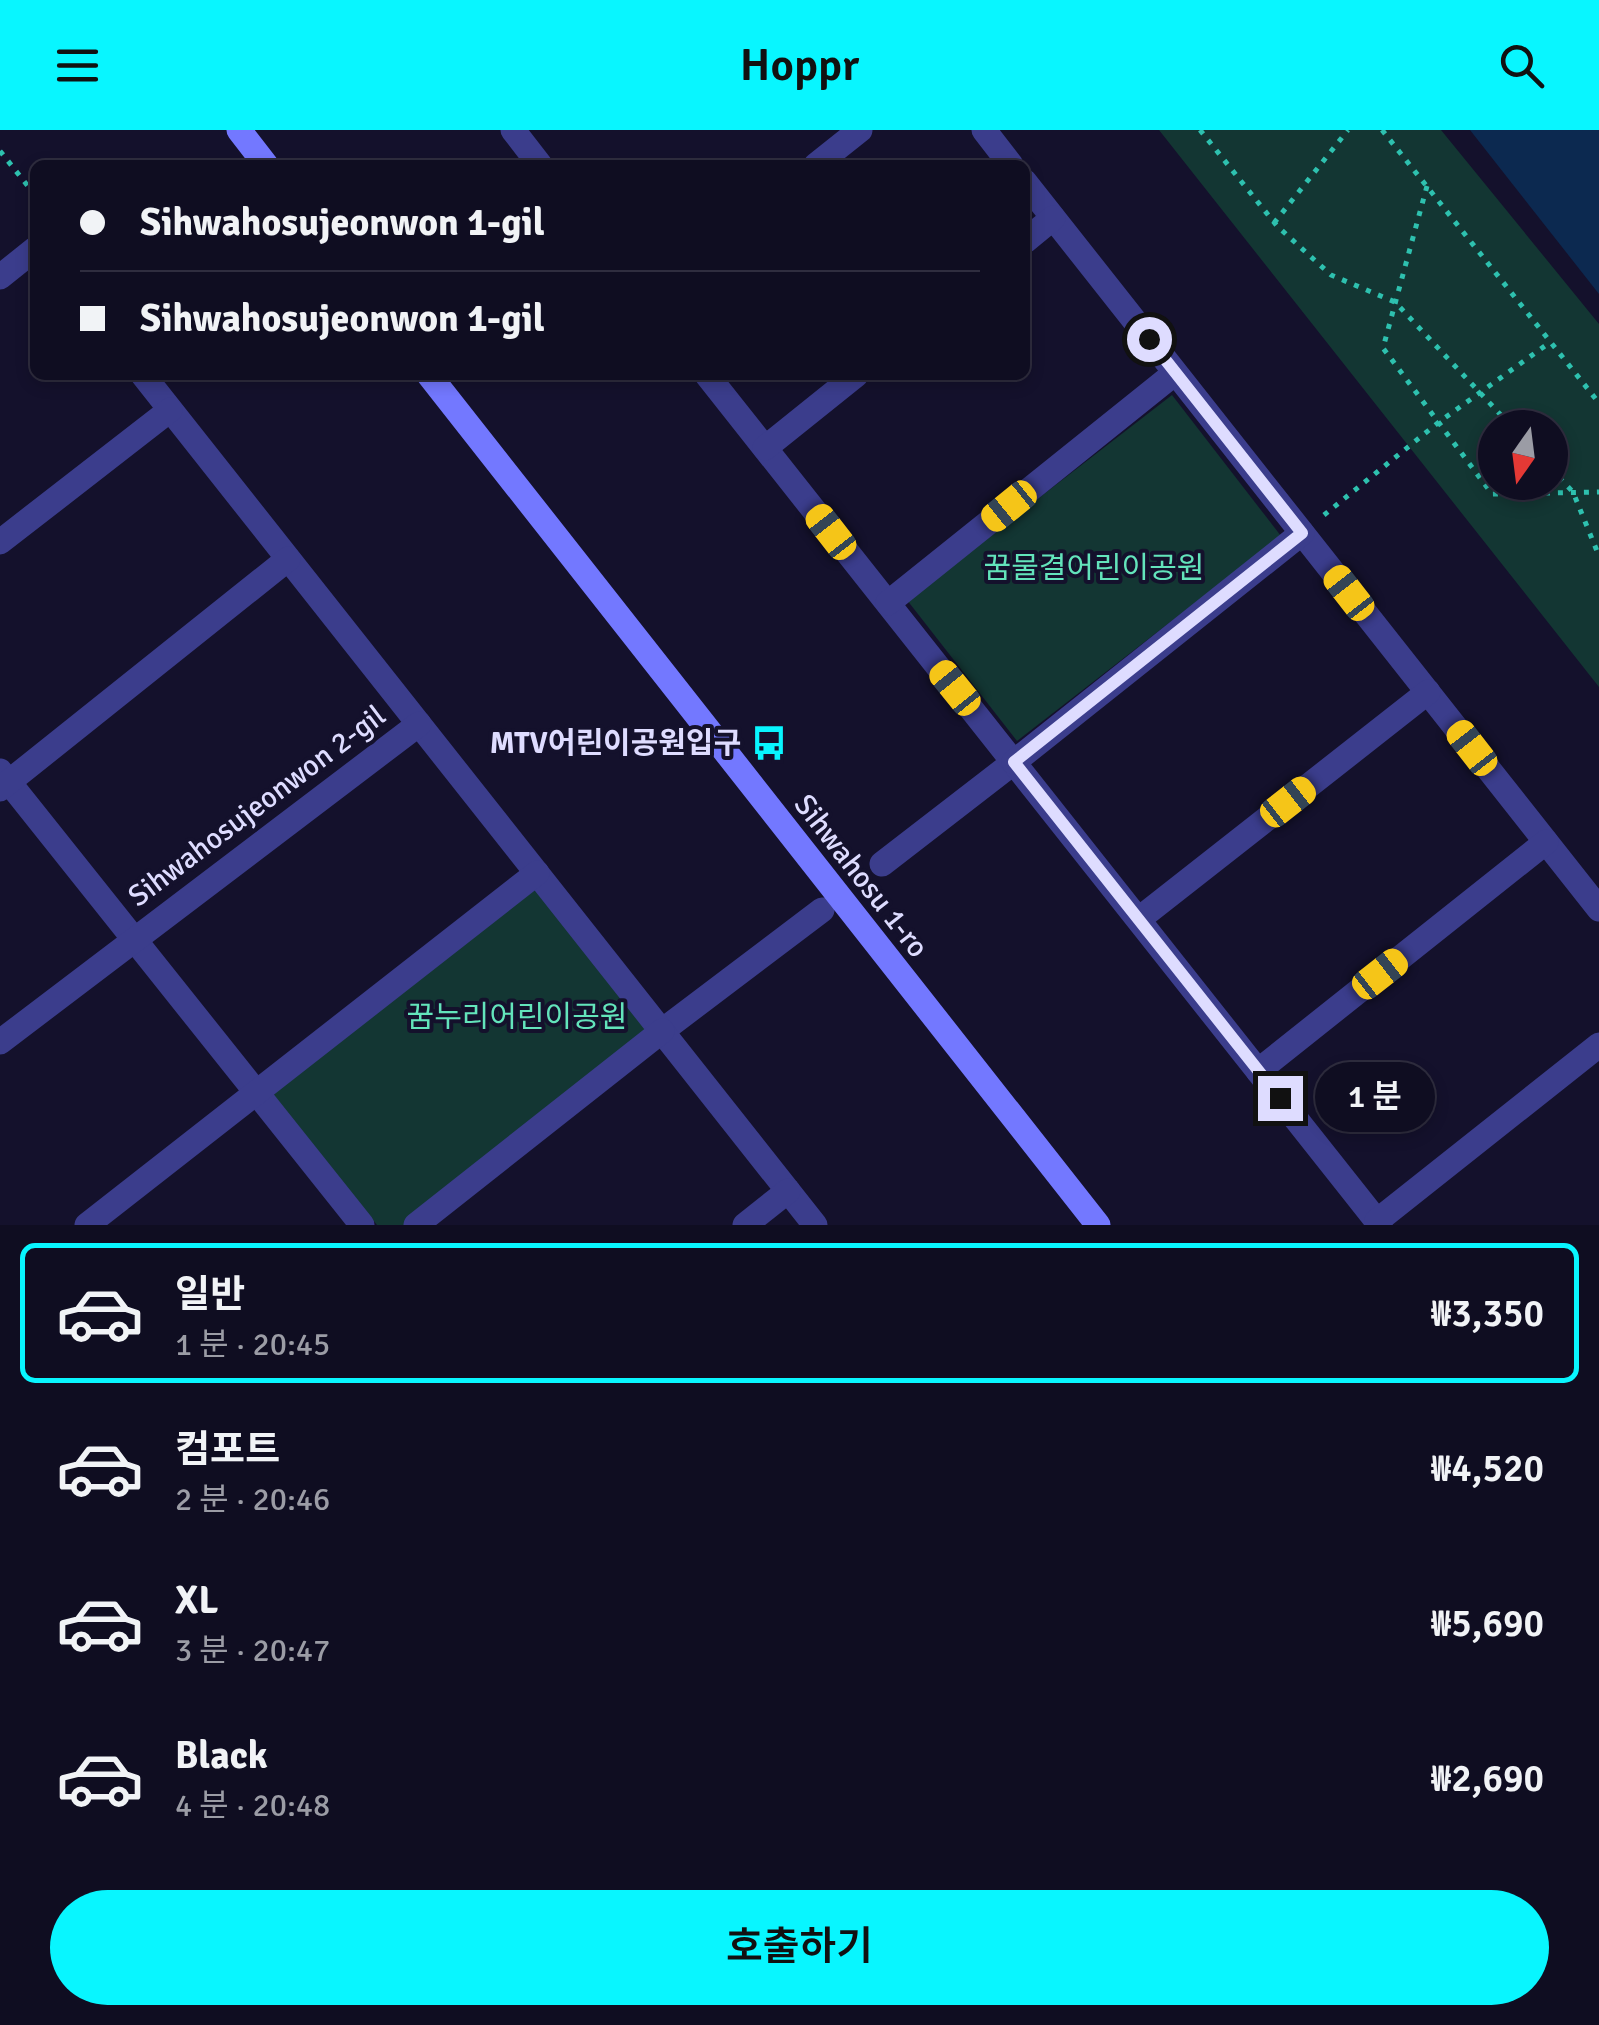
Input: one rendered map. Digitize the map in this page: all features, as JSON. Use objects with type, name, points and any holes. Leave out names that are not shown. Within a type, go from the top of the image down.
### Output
[{"type":"main road","points":[[239,130],[262,160]]},
{"type":"main road","name":"Sihwahosu 1-ro","points":[[434,380],[1098,1225]]},
{"type":"street","points":[[822,160],[860,130]]},
{"type":"street","points":[[984,130],[1007,160]]},
{"type":"street","points":[[519,132],[537,160]]},
{"type":"street","points":[[1030,188],[1599,910]]},
{"type":"street","points":[[1030,236],[1053,218]]},
{"type":"street","points":[[0,277],[30,253]]},
{"type":"street","points":[[888,603],[1175,372]]},
{"type":"street","name":"Sihwahosujeonwon 2-gil","points":[[146,380],[815,1225]]},
{"type":"street","points":[[710,380],[1379,1223],[1599,1045]]},
{"type":"street","points":[[764,448],[850,380]]},
{"type":"street","points":[[0,542],[170,410]]},
{"type":"street","points":[[882,864],[1302,533]]},
{"type":"street","name":"Sihwahosujeonwon 2-gil","points":[[288,559],[3,781],[362,1225]]},
{"type":"street","points":[[1138,919],[1428,692]]},
{"type":"street","name":"Sihwahosujeonwon 2-gil","points":[[0,1042],[419,724]]},
{"type":"street","points":[[1258,1071],[1546,842]]},
{"type":"street","points":[[87,1225],[537,873]]},
{"type":"street","points":[[416,1225],[822,910]]},
{"type":"street","points":[[745,1225],[788,1191]]},
{"type":"path","points":[[1200,130],[1274,223],[1332,275],[1395,302],[1496,410]]},
{"type":"path","points":[[1274,223],[1348,130]]},
{"type":"path","points":[[1382,130],[1599,404]]},
{"type":"path","points":[[0,152],[30,189]]},
{"type":"path","points":[[1427,186],[1383,348],[1492,494],[1599,492]]},
{"type":"path","points":[[1302,533],[1439,422],[1550,342]]},
{"type":"path","points":[[1568,487],[1599,556]]},
{"type":"green space","points":[[1159,130],[1441,130],[1599,324],[1599,687]]},
{"type":"green space","name":"꿈물결어린이공원","points":[[1172,395],[1281,536],[1017,741],[907,600]]},
{"type":"green space","name":"꿈누리어린이공원","points":[[536,884],[652,1028],[405,1225],[377,1225],[272,1095]]},
{"type":"water","points":[[1470,130],[1599,130],[1599,294]]},
{"type":"place","name":"MTV어린이공원입구","points":[[769,743]]},
{"type":"route","points":[[1149,339],[1302,533],[1014,762],[1280,1098]]}]
